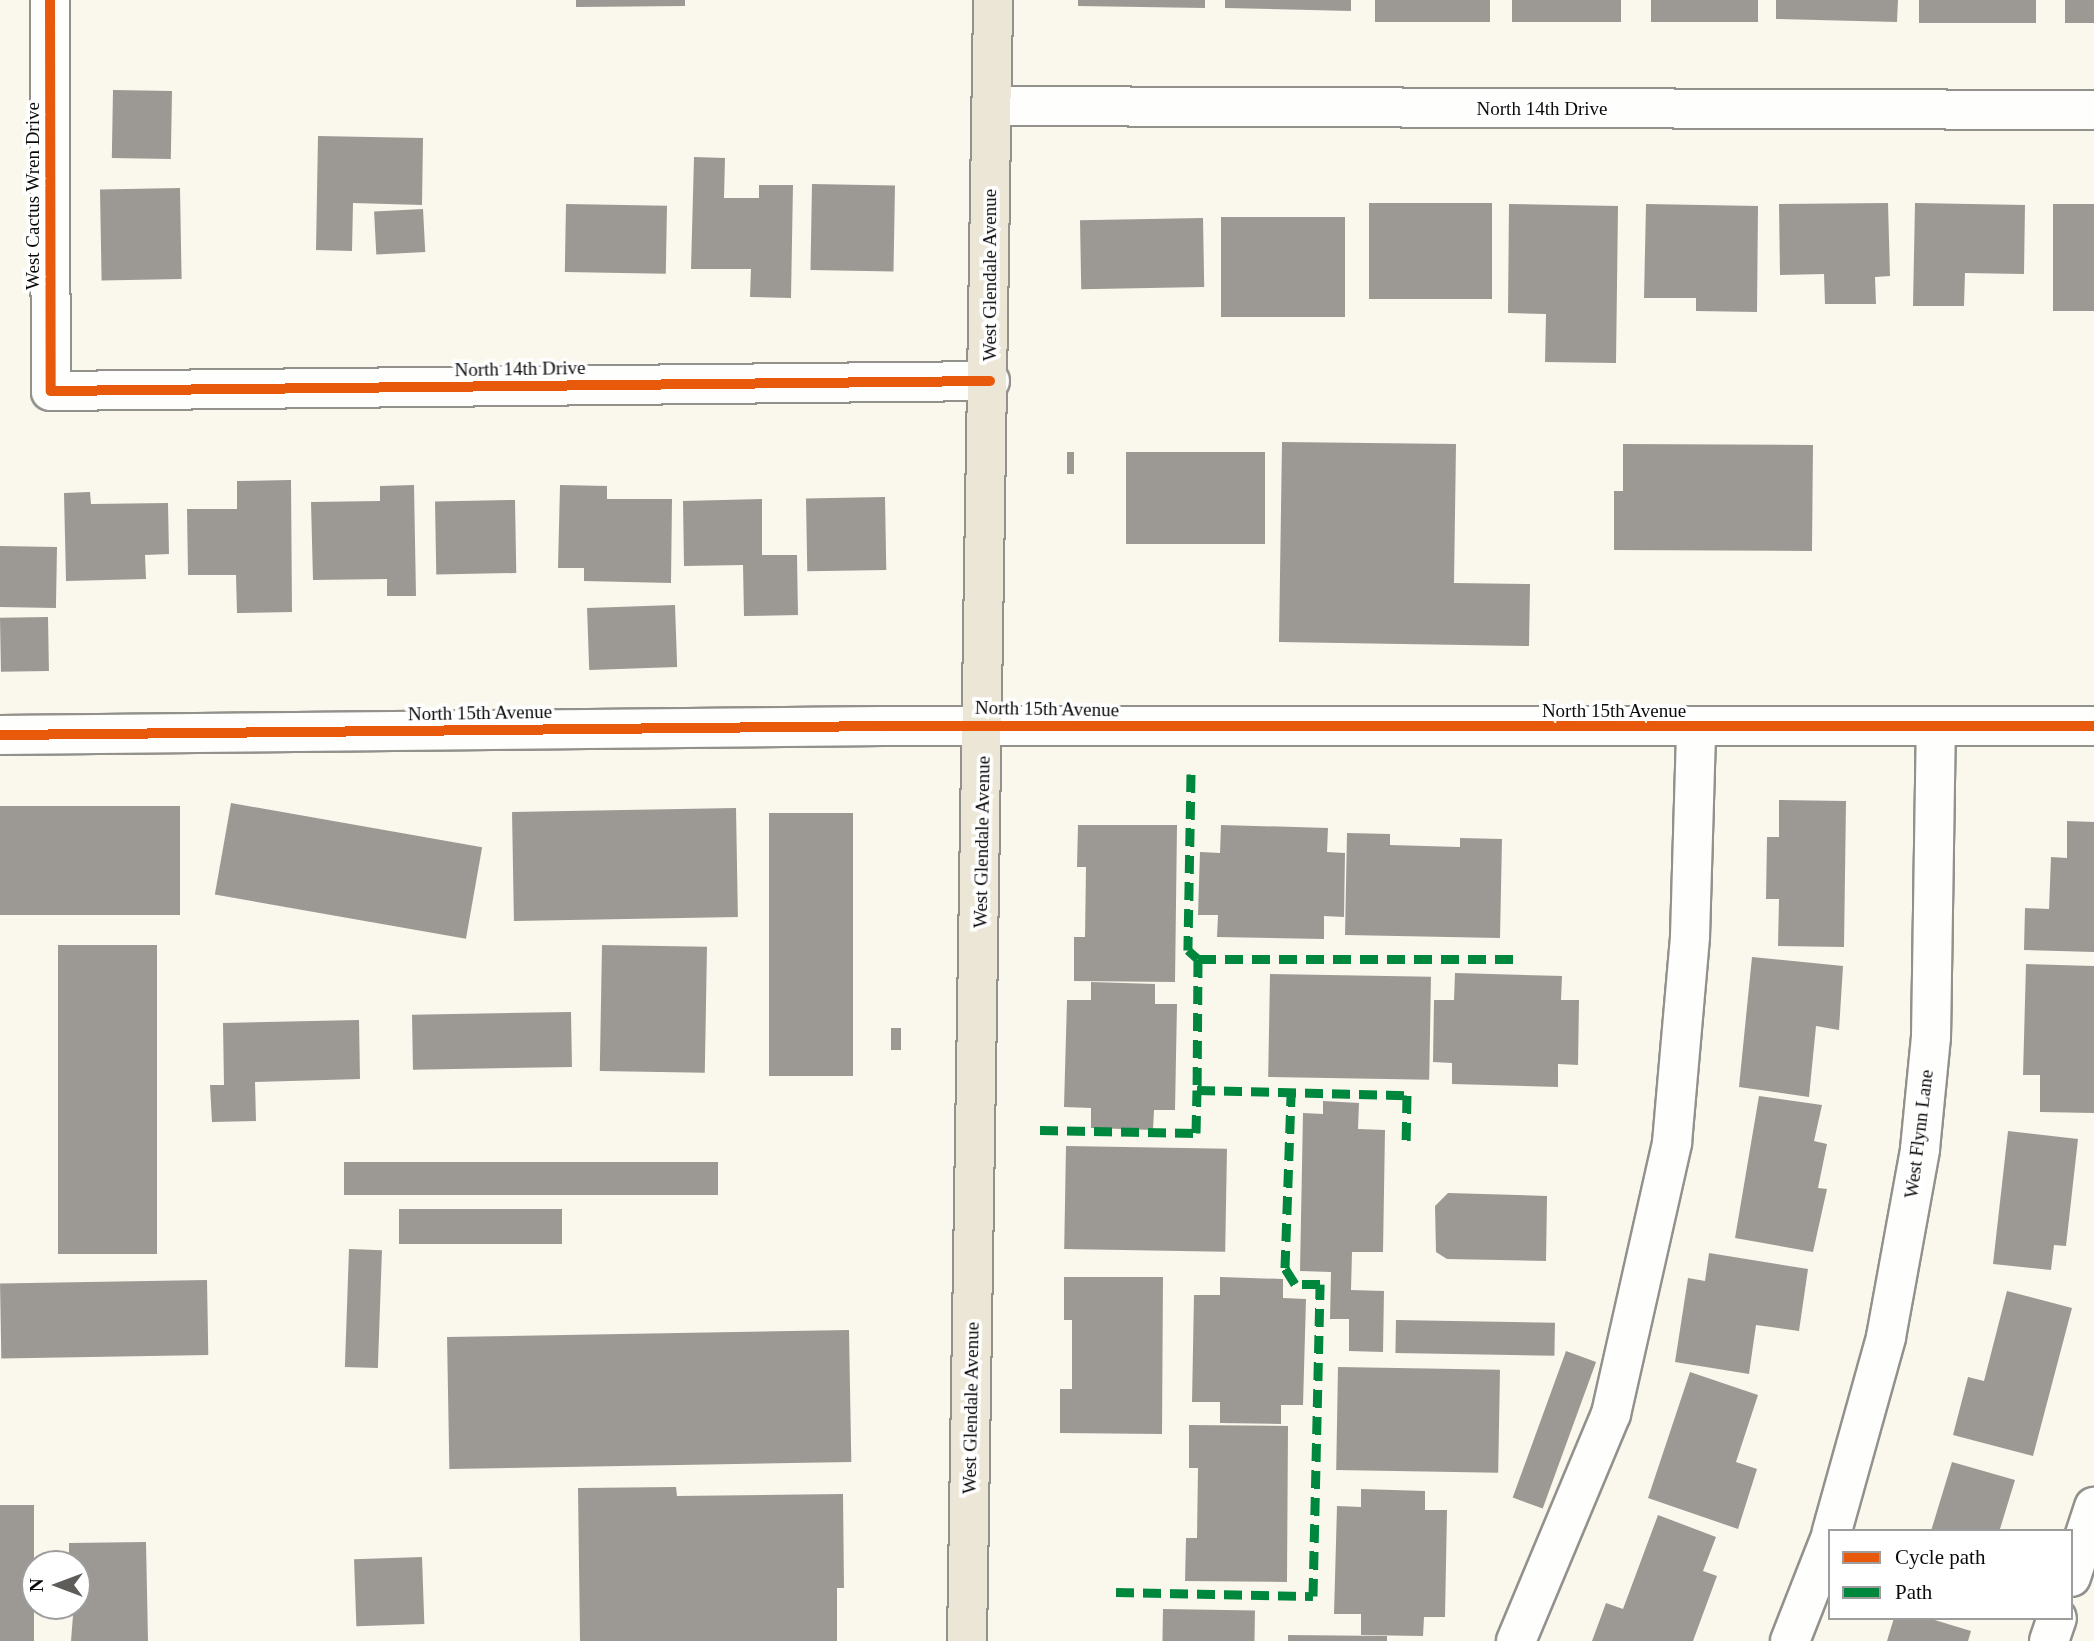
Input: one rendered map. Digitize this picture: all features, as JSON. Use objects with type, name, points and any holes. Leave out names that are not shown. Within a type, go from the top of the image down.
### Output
[{"type":"main road","name":"West Glendale Avenue","points":[[967,1641],[990,381],[993,0]]},
{"type":"street","name":"West Cactus Wren Drive","points":[[50,0],[51,391]]},
{"type":"street","name":"North 14th Drive","points":[[991,106],[2094,110]]},
{"type":"street","name":"North 14th Drive","points":[[51,391],[990,381]]},
{"type":"street","name":"North 15th Avenue","points":[[0,735],[984,726],[2094,726]]},
{"type":"street","points":[[1516,1641],[1611,1414],[1672,1143],[1690,936],[1696,728]]},
{"type":"street","name":"West Flynn Lane","points":[[1833,1529],[1886,1336],[1920,1149],[1933,997],[1936,728]]},
{"type":"street","points":[[2073,1571],[2094,1507]]},
{"type":"street","points":[[1790,1641],[1828,1544]]},
{"type":"street","points":[[2049,1641],[2056,1620]]},
{"type":"building","points":[[576,0],[685,0],[685,6],[576,7]]},
{"type":"building","points":[[1078,0],[1205,0],[1205,8],[1078,6]]},
{"type":"building","points":[[1225,0],[1351,0],[1351,11],[1225,8]]},
{"type":"building","points":[[1375,0],[1490,0],[1490,22],[1375,22]]},
{"type":"building","points":[[1512,0],[1621,0],[1621,22],[1512,22]]},
{"type":"building","points":[[1651,0],[1758,0],[1758,22],[1651,22]]},
{"type":"building","points":[[1776,0],[1898,0],[1897,22],[1776,19]]},
{"type":"building","points":[[1919,0],[2036,0],[2036,23],[1919,23]]},
{"type":"building","points":[[2065,0],[2094,0],[2094,23],[2065,23]]},
{"type":"building","points":[[113,90],[172,91],[171,159],[112,158]]},
{"type":"building","points":[[318,136],[423,138],[422,205],[353,203],[352,251],[316,250]]},
{"type":"building","points":[[694,157],[725,158],[724,198],[759,198],[759,185],[793,185],[791,298],[750,297],[751,269],[691,269]]},
{"type":"building","points":[[812,184],[895,185],[893,271],[810,270]]},
{"type":"building","points":[[180,188],[182,279],[102,280],[100,189]]},
{"type":"building","points":[[1369,203],[1492,203],[1492,299],[1369,299]]},
{"type":"building","points":[[1888,203],[1890,276],[1875,277],[1876,304],[1825,304],[1824,274],[1780,275],[1779,204]]},
{"type":"building","points":[[1915,203],[2025,205],[2024,274],[1965,273],[1964,306],[1913,306]]},
{"type":"building","points":[[566,204],[667,206],[666,274],[565,272]]},
{"type":"building","points":[[1509,204],[1618,206],[1616,363],[1545,362],[1546,314],[1508,313]]},
{"type":"building","points":[[1646,204],[1758,206],[1757,312],[1696,311],[1696,298],[1644,298]]},
{"type":"building","points":[[2053,204],[2094,204],[2094,311],[2053,311]]},
{"type":"building","points":[[423,209],[425,252],[376,255],[374,212]]},
{"type":"building","points":[[1221,217],[1345,217],[1345,317],[1221,317]]},
{"type":"building","points":[[1203,218],[1204,287],[1081,289],[1080,220]]},
{"type":"building","points":[[1282,442],[1456,444],[1454,583],[1530,584],[1529,646],[1279,642]]},
{"type":"building","points":[[1623,444],[1813,445],[1812,551],[1614,550],[1614,491],[1623,491]]},
{"type":"building","points":[[1067,452],[1074,452],[1074,474],[1067,474]]},
{"type":"building","points":[[1126,452],[1265,452],[1265,544],[1126,544]]},
{"type":"building","points":[[291,480],[292,612],[237,613],[236,575],[188,575],[187,509],[237,509],[237,481]]},
{"type":"building","points":[[414,485],[416,596],[387,596],[387,579],[313,580],[311,502],[380,501],[380,486]]},
{"type":"building","points":[[560,485],[607,486],[607,499],[672,499],[671,583],[584,581],[584,568],[558,568]]},
{"type":"building","points":[[90,492],[91,504],[168,503],[169,554],[145,555],[146,579],[66,581],[64,493]]},
{"type":"building","points":[[885,497],[886,570],[807,571],[806,498]]},
{"type":"building","points":[[762,499],[762,555],[797,555],[798,615],[744,616],[743,565],[684,566],[683,501]]},
{"type":"building","points":[[515,500],[516,573],[436,574],[435,501]]},
{"type":"building","points":[[0,546],[57,547],[56,608],[0,607]]},
{"type":"building","points":[[675,605],[677,667],[589,670],[587,608]]},
{"type":"building","points":[[48,617],[49,671],[1,672],[0,618]]},
{"type":"building","points":[[1779,800],[1846,801],[1844,947],[1778,946],[1779,899],[1766,899],[1767,837],[1779,837]]},
{"type":"building","points":[[231,803],[482,847],[466,939],[215,895]]},
{"type":"building","points":[[0,806],[180,806],[180,915],[0,915]]},
{"type":"building","points":[[736,808],[738,917],[514,921],[512,812]]},
{"type":"building","points":[[769,813],[853,813],[853,1076],[769,1076]]},
{"type":"building","points":[[2067,821],[2094,822],[2094,952],[2024,950],[2025,908],[2049,909],[2051,857],[2067,858]]},
{"type":"building","points":[[1078,825],[1177,825],[1175,982],[1074,981],[1074,937],[1085,937],[1086,867],[1077,867]]},
{"type":"building","points":[[1221,825],[1328,828],[1327,852],[1345,853],[1344,917],[1324,916],[1324,939],[1217,937],[1218,915],[1198,915],[1200,852],[1220,853]]},
{"type":"building","points":[[1347,833],[1390,834],[1390,845],[1460,847],[1460,838],[1502,839],[1500,938],[1345,935]]},
{"type":"building","points":[[58,945],[157,945],[157,1254],[58,1254]]},
{"type":"building","points":[[602,945],[707,947],[705,1073],[600,1071]]},
{"type":"building","points":[[1752,957],[1843,966],[1839,1030],[1816,1026],[1809,1097],[1739,1087]]},
{"type":"building","points":[[2026,964],[2094,966],[2094,1113],[2040,1112],[2040,1075],[2023,1075]]},
{"type":"building","points":[[1455,973],[1562,976],[1561,1000],[1579,1000],[1578,1065],[1558,1064],[1558,1087],[1452,1084],[1452,1063],[1433,1062],[1434,1000],[1454,1000]]},
{"type":"building","points":[[1270,974],[1431,977],[1429,1080],[1268,1077]]},
{"type":"building","points":[[1091,982],[1155,984],[1155,1004],[1177,1004],[1175,1110],[1154,1110],[1153,1130],[1091,1128],[1091,1108],[1064,1107],[1067,1000],[1091,1000]]},
{"type":"building","points":[[571,1012],[572,1067],[413,1070],[412,1015]]},
{"type":"building","points":[[359,1020],[360,1079],[255,1082],[256,1121],[212,1122],[210,1085],[224,1085],[223,1023]]},
{"type":"building","points":[[891,1028],[901,1028],[901,1050],[891,1050]]},
{"type":"building","points":[[1759,1096],[1822,1105],[1814,1141],[1827,1144],[1818,1188],[1827,1189],[1813,1252],[1735,1238]]},
{"type":"building","points":[[1323,1101],[1359,1103],[1358,1129],[1385,1130],[1383,1252],[1352,1252],[1351,1290],[1384,1291],[1383,1352],[1349,1351],[1349,1319],[1330,1319],[1331,1272],[1300,1271],[1303,1113],[1323,1114]]},
{"type":"building","points":[[2008,1131],[2078,1139],[2066,1246],[2054,1245],[2051,1270],[1993,1264]]},
{"type":"building","points":[[1066,1146],[1227,1149],[1225,1252],[1064,1249]]},
{"type":"building","points":[[344,1162],[718,1162],[718,1195],[344,1195]]},
{"type":"building","points":[[1448,1193],[1547,1196],[1546,1261],[1447,1259],[1436,1252],[1435,1206]]},
{"type":"building","points":[[399,1209],[562,1209],[562,1244],[399,1244]]},
{"type":"building","points":[[349,1249],[382,1250],[378,1368],[345,1367]]},
{"type":"building","points":[[1709,1253],[1808,1269],[1799,1331],[1756,1325],[1749,1374],[1675,1362],[1688,1278],[1705,1281]]},
{"type":"building","points":[[1064,1277],[1163,1277],[1162,1434],[1060,1433],[1060,1389],[1072,1389],[1072,1320],[1064,1320]]},
{"type":"building","points":[[1220,1277],[1283,1279],[1283,1298],[1306,1299],[1303,1405],[1281,1405],[1281,1424],[1220,1423],[1220,1402],[1192,1402],[1194,1295],[1220,1295]]},
{"type":"building","points":[[207,1280],[208,1355],[1,1359],[0,1284]]},
{"type":"building","points":[[2007,1291],[2072,1308],[2033,1456],[1953,1435],[1968,1377],[1984,1381]]},
{"type":"building","points":[[1396,1320],[1555,1323],[1554,1356],[1395,1353]]},
{"type":"building","points":[[849,1330],[851,1462],[449,1469],[447,1337]]},
{"type":"building","points":[[1566,1351],[1596,1362],[1543,1509],[1513,1498]]},
{"type":"building","points":[[1338,1367],[1500,1370],[1498,1473],[1336,1470]]},
{"type":"building","points":[[1690,1372],[1758,1395],[1736,1462],[1757,1469],[1738,1529],[1648,1498]]},
{"type":"building","points":[[1189,1425],[1288,1426],[1287,1582],[1185,1581],[1186,1538],[1197,1538],[1198,1468],[1189,1468]]},
{"type":"building","points":[[1952,1462],[2015,1480],[2000,1529],[1932,1529]]},
{"type":"building","points":[[676,1487],[677,1496],[843,1494],[844,1588],[837,1588],[837,1641],[580,1641],[578,1488]]},
{"type":"building","points":[[1361,1489],[1425,1491],[1425,1510],[1447,1510],[1445,1617],[1424,1617],[1423,1636],[1361,1635],[1361,1614],[1334,1614],[1337,1506],[1361,1507]]},
{"type":"building","points":[[0,1505],[34,1505],[34,1550],[21,1550],[21,1620],[34,1620],[34,1641],[0,1641]]},
{"type":"building","points":[[1658,1515],[1716,1537],[1703,1571],[1717,1576],[1693,1641],[1592,1641],[1606,1603],[1623,1609]]},
{"type":"building","points":[[146,1542],[148,1641],[71,1641],[73,1620],[91,1620],[91,1550],[69,1550],[69,1543]]},
{"type":"building","points":[[422,1557],[424,1624],[356,1626],[354,1559]]},
{"type":"building","points":[[1163,1609],[1255,1611],[1254,1641],[1162,1641]]},
{"type":"building","points":[[1893,1620],[1935,1620],[1971,1631],[1968,1641],[1887,1641]]},
{"type":"building","points":[[1288,1635],[1387,1636],[1387,1641],[1288,1641]]},
{"type":"marked path","points":[[1191,774],[1188,950],[1198,959],[1197,1090],[1407,1095],[1406,1145]]},
{"type":"marked path","points":[[1198,959],[1517,959]]},
{"type":"marked path","points":[[1040,1130],[1196,1133],[1197,1090]]},
{"type":"marked path","points":[[1116,1592],[1313,1596],[1320,1284],[1295,1284],[1285,1268],[1291,1092]]},
{"type":"cycle path","points":[[50,0],[51,391],[990,381]]},
{"type":"cycle path","points":[[0,735],[883,726],[2094,726]]}]
